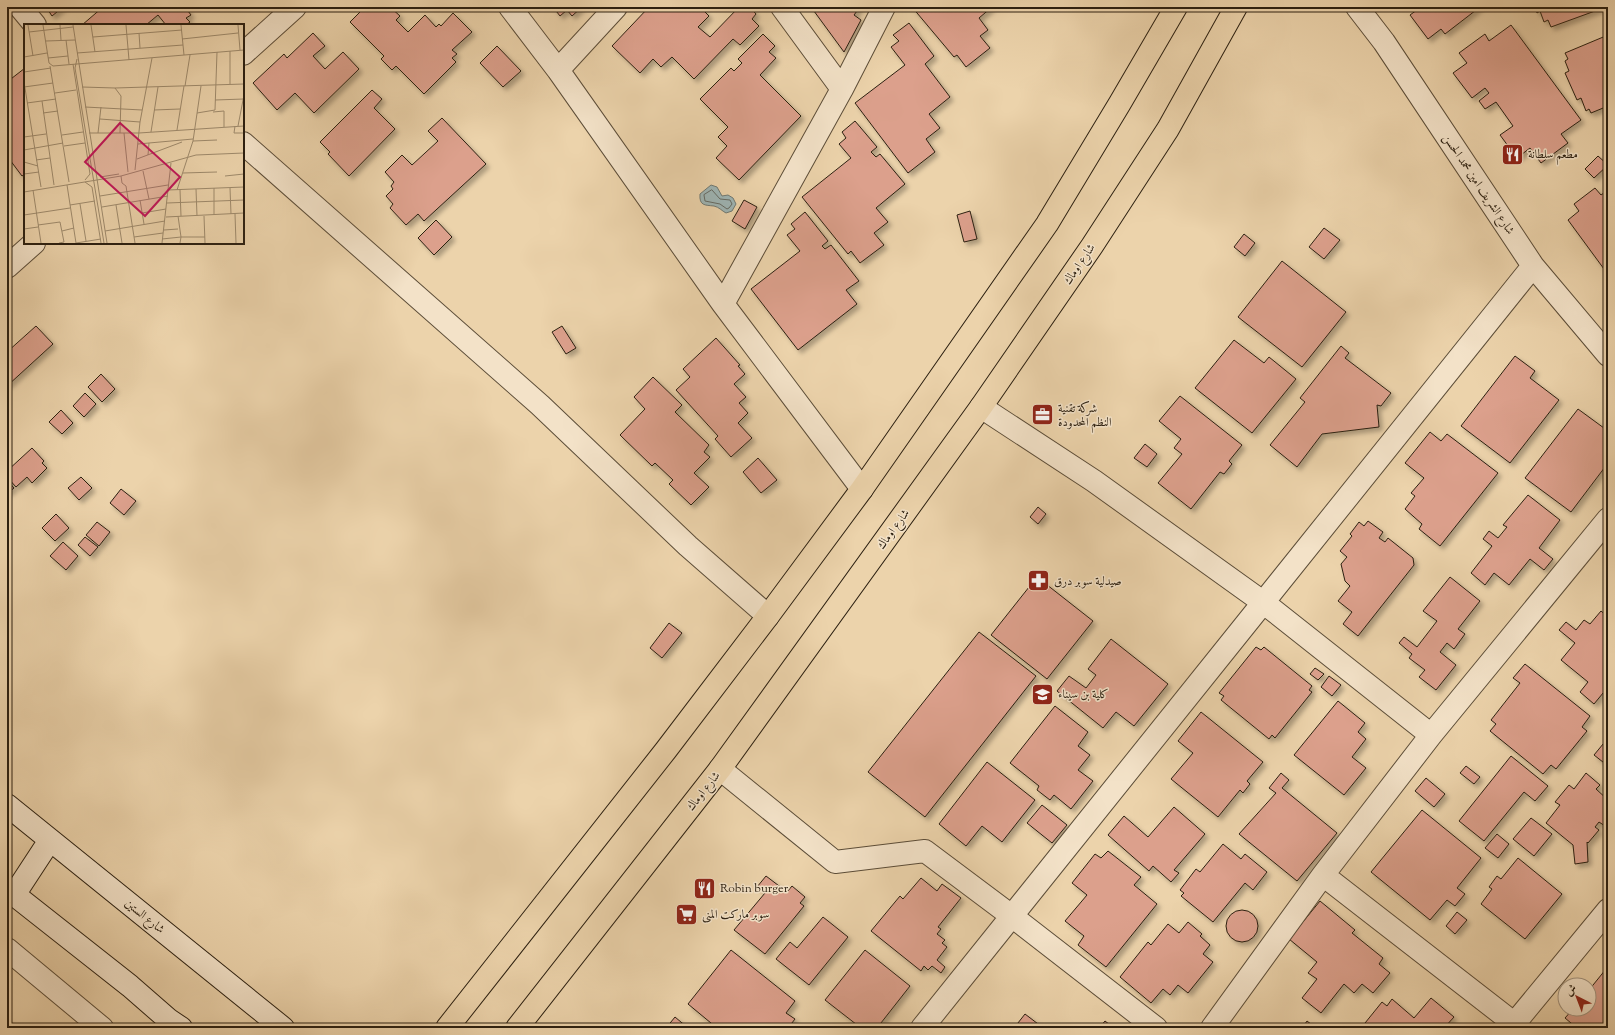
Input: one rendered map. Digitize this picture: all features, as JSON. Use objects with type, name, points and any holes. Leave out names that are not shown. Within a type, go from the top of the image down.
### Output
[{"type":"main road","points":[[452,1026],[508,950],[666,750],[862,489],[1047,224],[1176,7]]},
{"type":"main road","name":"شارع اوماك","points":[[517,1028],[720,769],[981,407],[1092,246],[1168,129],[1236,7]]},
{"type":"street","points":[[20,7],[34,24]]},
{"type":"street","points":[[244,53],[295,7]]},
{"type":"street","points":[[510,7],[558,70],[723,304],[862,489]]},
{"type":"street","points":[[558,70],[616,7]]},
{"type":"street","points":[[782,7],[842,89]]},
{"type":"street","points":[[723,304],[842,89],[884,7]]},
{"type":"street","name":"شارع الشريف امين محمد الحسن","points":[[1357,7],[1384,42],[1533,266],[1606,349]]},
{"type":"street","points":[[244,144],[540,405],[688,546],[768,616]]},
{"type":"street","points":[[7,267],[33,244]]},
{"type":"street","points":[[922,1028],[1014,917],[1533,266]]},
{"type":"street","points":[[981,407],[1094,481],[1264,603],[1431,735]]},
{"type":"street","points":[[1212,1028],[1323,875],[1431,735],[1608,519]]},
{"type":"street","points":[[720,769],[835,862],[925,851],[1014,917],[1156,1028]]},
{"type":"street","name":"شارع الستين","points":[[7,805],[283,1028]]},
{"type":"street","points":[[50,840],[10,892],[130,986],[169,1020],[181,1028]]},
{"type":"street","points":[[1323,875],[1517,1026],[1608,910]]},
{"type":"street","points":[[7,949],[102,1028]]},
{"type":"water","points":[[711,185],[717,187],[722,196],[728,195],[733,198],[736,204],[732,211],[726,213],[719,208],[705,205],[700,201],[700,194]]},
{"type":"building","points":[[46,7],[63,7],[52,16]]},
{"type":"building","points":[[103,7],[185,7],[191,15],[186,18],[190,22],[187,24],[165,24],[158,15],[147,24],[83,24]]},
{"type":"building","points":[[365,7],[390,7],[400,16],[396,20],[408,32],[425,15],[436,27],[439,24],[441,26],[453,13],[472,32],[452,50],[457,54],[452,58],[456,62],[424,94],[396,66],[392,70],[381,59],[384,56],[350,22]]},
{"type":"building","points":[[553,7],[582,7],[572,16],[567,10],[560,16]]},
{"type":"building","points":[[649,7],[700,7],[709,16],[698,27],[710,37],[739,7],[750,7],[756,14],[752,19],[759,26],[740,45],[733,39],[694,79],[672,57],[661,67],[653,59],[640,73],[612,46]]},
{"type":"building","points":[[811,7],[860,7],[854,15],[861,20],[844,52]]},
{"type":"building","points":[[912,7],[992,7],[979,18],[988,30],[980,36],[990,48],[966,67],[957,55],[954,57]]},
{"type":"building","points":[[1421,7],[1480,7],[1445,34],[1441,29],[1428,39],[1410,15]]},
{"type":"building","points":[[1535,7],[1606,7],[1551,27],[1548,20],[1544,22],[1540,11],[1537,13]]},
{"type":"building","points":[[909,23],[934,56],[925,64],[950,97],[929,114],[940,128],[926,139],[935,152],[908,173],[855,103],[905,65],[891,47],[899,41],[893,35]]},
{"type":"building","points":[[1511,25],[1581,120],[1561,134],[1568,143],[1541,163],[1530,148],[1517,158],[1500,135],[1513,126],[1496,102],[1485,109],[1479,101],[1489,93],[1485,88],[1472,98],[1453,73],[1467,63],[1459,53],[1485,34],[1489,41]]},
{"type":"building","points":[[313,33],[325,46],[313,56],[325,69],[343,52],[359,69],[314,113],[295,93],[277,110],[253,83],[284,54],[287,58]]},
{"type":"building","points":[[763,34],[775,46],[769,52],[776,58],[760,75],[801,116],[739,180],[716,158],[727,146],[718,137],[728,127],[700,99],[731,68],[734,71],[742,63],[738,59]]},
{"type":"building","points":[[1608,35],[1608,106],[1591,113],[1589,109],[1586,111],[1581,98],[1577,100],[1565,73],[1569,71],[1565,61],[1568,59],[1565,53]]},
{"type":"building","points":[[497,46],[521,71],[503,87],[480,63]]},
{"type":"building","points":[[24,69],[24,175],[22,176],[7,156],[7,82]]},
{"type":"building","points":[[372,90],[382,99],[374,108],[395,129],[349,176],[328,154],[330,152],[320,142]]},
{"type":"building","points":[[442,118],[486,164],[424,221],[418,214],[406,225],[390,208],[393,204],[386,196],[393,189],[391,186],[394,182],[385,172],[402,155],[412,165],[438,141],[428,131]]},
{"type":"building","points":[[855,121],[877,147],[871,152],[876,157],[880,154],[905,184],[876,208],[888,222],[874,233],[884,245],[860,263],[851,251],[848,254],[802,197],[851,158],[839,144],[846,138],[842,132]]},
{"type":"building","points":[[1598,156],[1608,165],[1594,178],[1585,169]]},
{"type":"building","points":[[1595,188],[1601,195],[1608,190],[1608,266],[1604,269],[1568,220],[1579,211],[1574,204]]},
{"type":"building","points":[[744,200],[757,207],[745,229],[732,221]]},
{"type":"building","points":[[970,211],[977,239],[964,242],[957,215]]},
{"type":"building","points":[[805,212],[828,241],[822,246],[825,249],[831,245],[859,281],[846,290],[857,304],[798,350],[751,289],[800,251],[787,235],[795,229],[791,224]]},
{"type":"building","points":[[436,220],[452,237],[434,255],[418,238]]},
{"type":"building","points":[[1324,228],[1340,240],[1324,259],[1309,247]]},
{"type":"building","points":[[1244,234],[1255,243],[1245,256],[1234,247]]},
{"type":"building","points":[[1282,261],[1346,312],[1302,367],[1238,317]]},
{"type":"building","points":[[36,326],[53,344],[7,386],[7,352]]},
{"type":"building","points":[[562,326],[576,348],[566,354],[552,332]]},
{"type":"building","points":[[716,338],[740,365],[738,366],[745,374],[734,384],[746,397],[739,403],[748,413],[738,423],[752,438],[731,457],[715,439],[718,436],[676,390],[690,377],[683,369]]},
{"type":"building","points":[[1234,340],[1264,363],[1269,357],[1296,379],[1252,433],[1195,388]]},
{"type":"building","points":[[1341,346],[1349,353],[1345,358],[1391,393],[1381,406],[1377,405],[1379,427],[1322,434],[1297,467],[1270,445],[1305,402],[1300,398]]},
{"type":"building","points":[[1515,356],[1535,371],[1530,378],[1559,400],[1510,463],[1461,426]]},
{"type":"building","points":[[101,374],[115,389],[102,402],[88,387]]},
{"type":"building","points":[[653,377],[682,405],[675,412],[709,445],[704,452],[710,457],[694,473],[709,487],[691,505],[669,484],[673,480],[655,463],[652,466],[620,435],[645,409],[634,397]]},
{"type":"building","points":[[85,393],[96,404],[84,417],[73,406]]},
{"type":"building","points":[[1180,396],[1242,445],[1229,461],[1232,464],[1224,474],[1220,472],[1191,509],[1158,483],[1182,454],[1174,448],[1181,439],[1159,421]]},
{"type":"building","points":[[1578,409],[1608,431],[1608,463],[1571,512],[1525,478]]},
{"type":"building","points":[[61,410],[73,423],[62,434],[49,422]]},
{"type":"building","points":[[1430,432],[1441,441],[1447,434],[1498,473],[1440,546],[1419,529],[1422,524],[1405,509],[1415,496],[1411,493],[1424,478],[1405,463]]},
{"type":"building","points":[[1145,444],[1157,454],[1147,467],[1134,458]]},
{"type":"building","points":[[32,448],[44,461],[42,463],[47,468],[32,483],[27,477],[16,487],[7,477],[7,471]]},
{"type":"building","points":[[758,458],[777,480],[761,493],[743,472]]},
{"type":"building","points":[[81,477],[92,488],[79,500],[68,488]]},
{"type":"building","points":[[7,480],[14,488],[8,493],[7,491]]},
{"type":"building","points":[[121,489],[136,501],[124,515],[110,503]]},
{"type":"building","points":[[1528,495],[1560,520],[1539,548],[1553,559],[1544,570],[1530,559],[1509,585],[1494,573],[1485,585],[1471,573],[1492,546],[1483,539],[1489,531],[1498,538],[1507,527],[1503,525]]},
{"type":"building","points":[[1038,507],[1046,514],[1038,524],[1030,517]]},
{"type":"building","points":[[56,514],[69,528],[55,541],[42,528]]},
{"type":"building","points":[[1368,521],[1383,532],[1379,538],[1385,542],[1388,538],[1413,558],[1414,565],[1358,636],[1343,624],[1352,612],[1338,601],[1350,586],[1345,581],[1341,564],[1347,557],[1340,551],[1352,536],[1350,534],[1359,522],[1364,526]]},
{"type":"building","points":[[97,522],[110,532],[99,546],[86,535]]},
{"type":"building","points":[[85,537],[98,547],[90,556],[78,545]]},
{"type":"building","points":[[63,542],[78,556],[66,570],[50,556]]},
{"type":"building","points":[[1037,577],[1093,621],[1047,679],[991,635]]},
{"type":"building","points":[[1450,577],[1480,601],[1458,629],[1465,634],[1454,649],[1447,643],[1440,652],[1456,665],[1436,690],[1419,677],[1425,670],[1409,658],[1412,654],[1399,643],[1404,637],[1417,647],[1437,621],[1423,611]]},
{"type":"building","points":[[1601,611],[1608,617],[1608,687],[1594,704],[1580,692],[1588,682],[1561,660],[1575,643],[1559,630],[1566,622],[1576,630],[1584,620],[1590,624]]},
{"type":"building","points":[[669,623],[682,633],[662,658],[650,648]]},
{"type":"building","points":[[979,632],[1036,676],[925,817],[868,772]]},
{"type":"building","points":[[1111,639],[1168,684],[1134,726],[1116,712],[1103,728],[1057,691],[1069,676],[1086,688],[1096,675],[1088,669]]},
{"type":"building","points":[[1256,647],[1261,650],[1264,647],[1312,686],[1309,690],[1312,692],[1275,738],[1272,735],[1269,739],[1221,700],[1224,696],[1219,693]]},
{"type":"building","points":[[1525,664],[1590,716],[1582,727],[1587,731],[1556,769],[1551,765],[1543,774],[1490,731],[1496,724],[1491,720],[1520,683],[1513,678]]},
{"type":"building","points":[[1315,668],[1324,674],[1318,680],[1310,674]]},
{"type":"building","points":[[1329,676],[1341,685],[1332,696],[1321,687]]},
{"type":"building","points":[[1338,701],[1365,723],[1358,732],[1366,739],[1352,757],[1366,768],[1344,795],[1294,755]]},
{"type":"building","points":[[1055,706],[1088,732],[1078,746],[1090,755],[1078,770],[1093,781],[1071,809],[1054,795],[1050,800],[1037,790],[1039,786],[1010,763]]},
{"type":"building","points":[[1201,712],[1263,762],[1247,781],[1250,784],[1243,793],[1240,790],[1218,817],[1171,779],[1193,753],[1178,741]]},
{"type":"building","points":[[1608,738],[1608,766],[1594,755]]},
{"type":"building","points":[[1511,756],[1548,786],[1535,801],[1524,792],[1484,841],[1459,821]]},
{"type":"building","points":[[987,762],[1035,800],[1002,842],[982,826],[966,846],[939,824]]},
{"type":"building","points":[[1466,766],[1480,777],[1474,784],[1460,773]]},
{"type":"building","points":[[1281,773],[1289,780],[1282,788],[1337,833],[1297,881],[1239,834],[1276,793],[1269,788]]},
{"type":"building","points":[[1586,773],[1600,785],[1596,789],[1608,800],[1608,822],[1605,826],[1599,822],[1595,827],[1599,830],[1588,843],[1587,842],[1588,862],[1575,864],[1573,845],[1546,823],[1560,805],[1555,802],[1569,785],[1574,789]]},
{"type":"building","points":[[1426,778],[1445,794],[1434,807],[1415,791]]},
{"type":"building","points":[[1042,805],[1067,825],[1052,843],[1027,823]]},
{"type":"building","points":[[1174,807],[1205,834],[1174,870],[1179,873],[1171,882],[1153,866],[1149,871],[1108,835],[1124,816],[1148,837]]},
{"type":"building","points":[[1422,810],[1481,858],[1457,888],[1465,894],[1455,906],[1447,900],[1430,920],[1371,872]]},
{"type":"building","points":[[1531,818],[1552,834],[1534,856],[1513,839]]},
{"type":"building","points":[[1497,834],[1509,844],[1498,858],[1485,848]]},
{"type":"building","points":[[1223,844],[1241,859],[1245,854],[1267,872],[1253,890],[1245,883],[1213,922],[1181,896],[1184,893],[1180,890],[1196,869],[1200,872]]},
{"type":"building","points":[[1108,851],[1141,877],[1134,885],[1157,904],[1106,967],[1078,945],[1084,936],[1065,921],[1087,895],[1072,883],[1095,854],[1101,858]]},
{"type":"building","points":[[1518,858],[1562,894],[1525,939],[1481,904],[1492,889],[1489,887],[1497,876],[1501,879]]},
{"type":"building","points":[[766,876],[787,892],[792,886],[805,897],[800,903],[804,906],[765,954],[734,930],[765,893],[757,887]]},
{"type":"building","points":[[921,878],[937,891],[942,884],[961,898],[938,927],[941,929],[937,934],[945,940],[942,943],[947,947],[937,960],[945,967],[941,973],[932,966],[928,970],[924,966],[921,971],[871,931],[900,896],[903,899]]},
{"type":"building","points":[[1320,901],[1355,930],[1352,933],[1383,958],[1379,964],[1390,973],[1373,993],[1362,984],[1354,993],[1344,984],[1321,1013],[1302,998],[1317,979],[1308,973],[1317,962],[1289,939]]},
{"type":"building","points":[[1239,910],[1245,910],[1255,917],[1258,926],[1257,932],[1251,939],[1245,942],[1239,942],[1229,935],[1226,929],[1226,923],[1233,913]]},
{"type":"building","points":[[1457,912],[1467,920],[1455,934],[1446,926]]},
{"type":"building","points":[[823,917],[848,937],[809,985],[776,959],[790,942],[797,948]]},
{"type":"building","points":[[1188,922],[1202,934],[1200,936],[1210,945],[1203,954],[1213,962],[1188,993],[1178,985],[1170,995],[1163,989],[1151,1003],[1120,977],[1148,942],[1151,945],[1168,924],[1179,933]]},
{"type":"building","points":[[731,950],[795,1001],[786,1013],[795,1019],[788,1028],[717,1028],[688,1004]]},
{"type":"building","points":[[865,950],[910,986],[877,1028],[861,1028],[825,1000]]},
{"type":"building","points":[[1606,969],[1608,970],[1608,1028],[1577,1028],[1565,1018],[1597,1017],[1597,980]]},
{"type":"building","points":[[1431,998],[1454,1017],[1444,1028],[1361,1028],[1382,1002],[1387,1006],[1392,999],[1414,1018]]},
{"type":"building","points":[[1025,1014],[1042,1027],[1043,1028],[1014,1028]]},
{"type":"building","points":[[675,1017],[688,1028],[666,1028]]},
{"type":"building","points":[[7,1019],[17,1028],[7,1028]]},
{"type":"building","points":[[1105,1021],[1114,1028],[1099,1028]]},
{"type":"building","points":[[1307,1021],[1316,1028],[1302,1028]]},
{"type":"place","name":"مطعم سلطانة","points":[[1513,154]]},
{"type":"place","name":"شركة تقنية النظم المحدودة","points":[[1043,415]]},
{"type":"place","name":"صيدلية سوبر درق","points":[[1038,581]]},
{"type":"place","name":"كلية بن سيناء","points":[[1042,694]]},
{"type":"place","name":"Robin burger","points":[[705,888]]},
{"type":"place","name":"سوبر ماركت المنى","points":[[686,914]]}]
